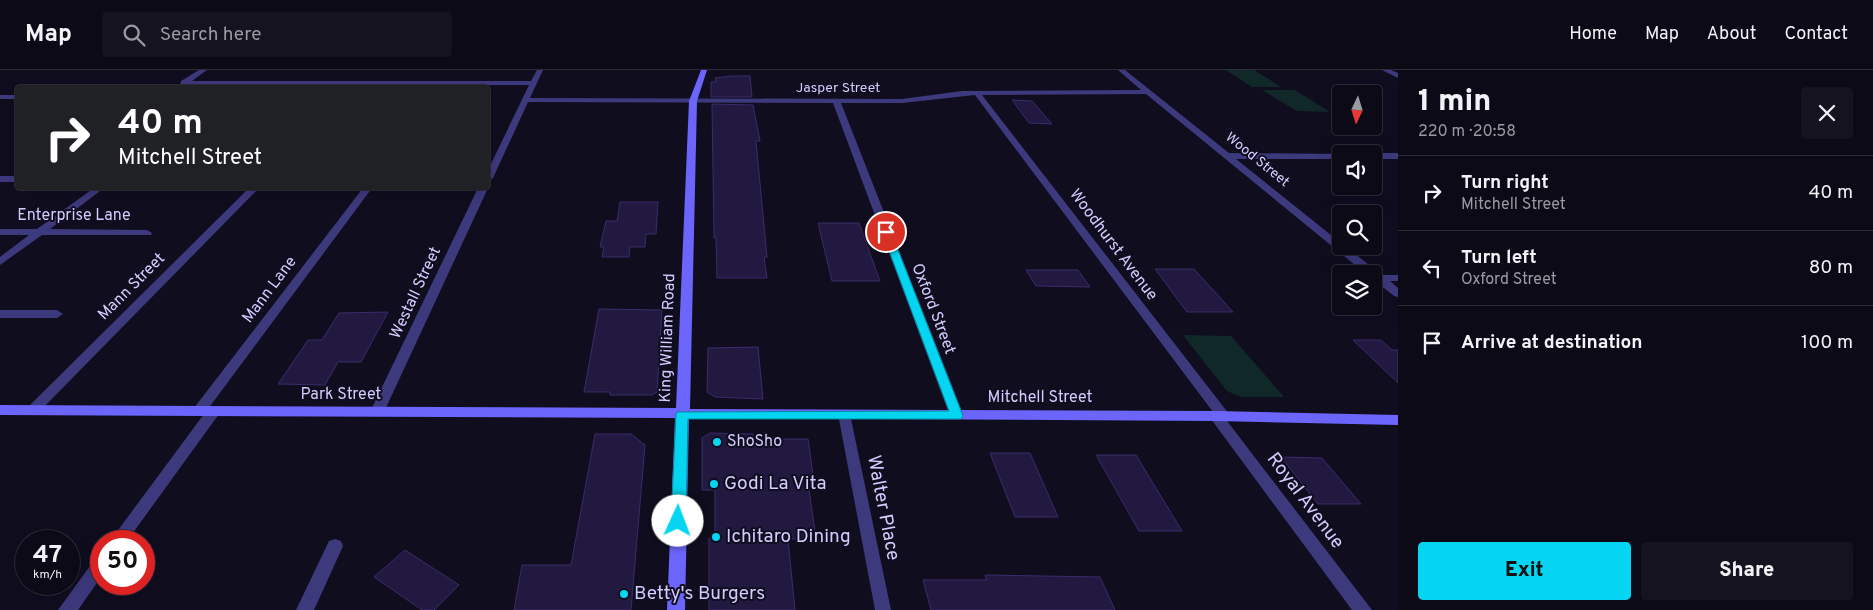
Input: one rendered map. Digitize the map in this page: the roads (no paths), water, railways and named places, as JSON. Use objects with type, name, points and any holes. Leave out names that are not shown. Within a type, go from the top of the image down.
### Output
[{"type":"street","points":[[181,85],[204,70]]},
{"type":"street","points":[[490,174],[540,70]]},
{"type":"street","name":"King William Road","points":[[676,610],[693,101],[704,70]]},
{"type":"street","name":"Wood Street","points":[[1120,70],[1363,265]]},
{"type":"street","points":[[1385,70],[1398,76]]},
{"type":"street","points":[[184,83],[534,83]]},
{"type":"street","name":"Jasper Street","points":[[526,100],[836,101],[902,100],[977,93],[1148,92]]},
{"type":"street","name":"Woodhurst Avenue","points":[[977,93],[1220,417]]},
{"type":"street","points":[[0,97],[15,98]]},
{"type":"street","name":"Oxford Street","points":[[836,101],[957,416]]},
{"type":"street","points":[[1229,156],[1332,156]]},
{"type":"street","points":[[1382,156],[1398,156]]},
{"type":"street","points":[[0,179],[15,179]]},
{"type":"street","points":[[0,262],[96,190]]},
{"type":"street","name":"Mann Street","points":[[33,410],[252,190]]},
{"type":"street","name":"Mann Lane","points":[[126,530],[207,411],[366,190]]},
{"type":"street","name":"Westall Street","points":[[378,412],[482,190]]},
{"type":"street","name":"Enterprise Lane","points":[[0,232],[147,233]]},
{"type":"street","points":[[1382,276],[1398,278]]},
{"type":"street","name":"Wood Street","points":[[1382,281],[1398,294]]},
{"type":"street","points":[[0,314],[56,314]]},
{"type":"street","name":"Park Street","points":[[0,410],[682,415]]},
{"type":"street","name":"Mitchell Street","points":[[682,415],[844,414],[1398,420]]},
{"type":"street","name":"Royal Avenue","points":[[1220,417],[1363,610]]},
{"type":"street","points":[[305,610],[335,546]]},
{"type":"street","points":[[67,610],[90,579]]},
{"type":"lane","name":"Walter Place","points":[[844,414],[883,610]]},
{"type":"place","name":"ShoSho","points":[[717,442]]},
{"type":"place","name":"Godi La Vita","points":[[714,484]]},
{"type":"place","name":"Ichitaro Dining","points":[[716,537]]},
{"type":"place","name":"Betty's Burgers","points":[[624,594]]}]
